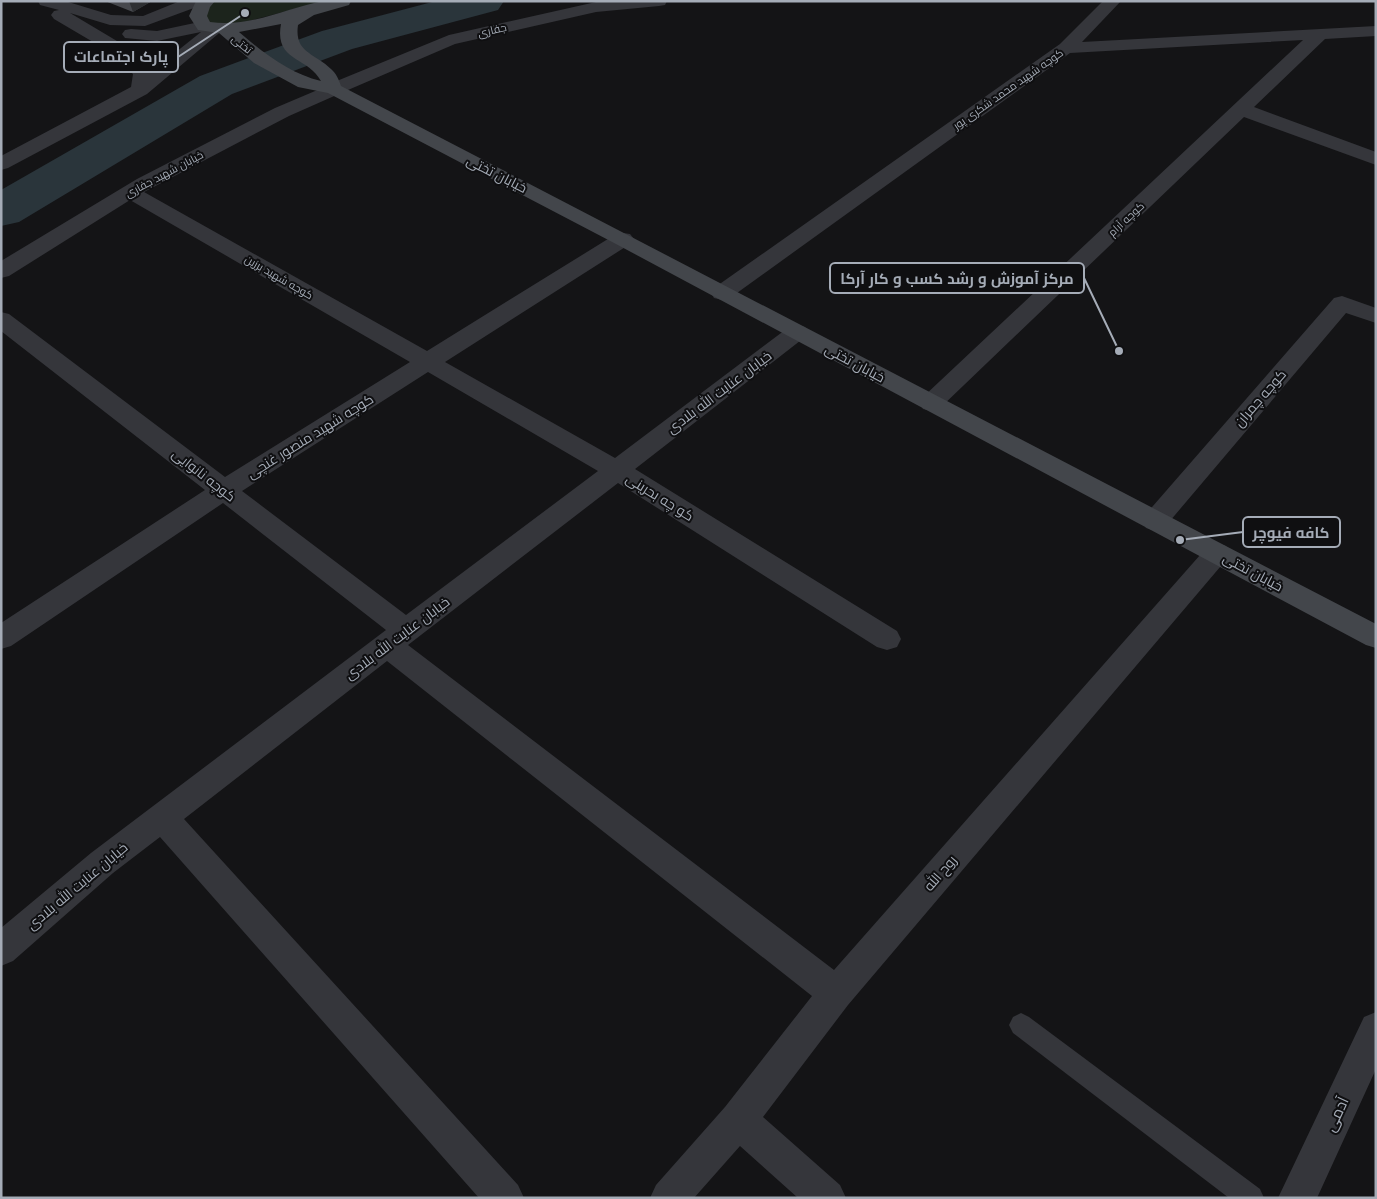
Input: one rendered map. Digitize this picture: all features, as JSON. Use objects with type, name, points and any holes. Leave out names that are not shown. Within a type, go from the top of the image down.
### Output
[{"type":"main road","points":[[207,1],[202,6],[198,16],[214,28],[309,11],[343,1]]},
{"type":"main road","name":"خیابان تختی","points":[[309,11],[290,23],[287,34],[290,47],[330,81],[722,293],[1376,637]]},
{"type":"main road","name":"تختی","points":[[214,28],[260,59]]},
{"type":"main road","name":"خیابان تختی","points":[[260,59],[305,83],[330,81]]},
{"type":"street","points":[[38,1],[116,48],[142,73],[140,90]]},
{"type":"street","points":[[46,1],[110,20],[145,21],[196,1]]},
{"type":"street","name":"جفاری","points":[[330,81],[449,40],[596,7],[659,1]]},
{"type":"street","points":[[1066,48],[1113,1]]},
{"type":"street","points":[[85,31],[157,36],[214,28]]},
{"type":"street","points":[[1,164],[140,90],[214,28]]},
{"type":"street","name":"کوچه شهید محمد شکری پور","points":[[722,293],[1066,48],[1376,32]]},
{"type":"street","name":"کوچه آرام","points":[[931,403],[1320,34]]},
{"type":"street","name":"خیابان شهید جفاری","points":[[1,271],[130,192],[282,112],[330,81]]},
{"type":"street","points":[[1241,109],[1376,159]]},
{"type":"street","name":"کوچه شهید برزین","points":[[130,192],[428,362]]},
{"type":"street","name":"کوچه شهید منصور غنچی","points":[[1,638],[224,490],[623,239]]},
{"type":"street","name":"کوچه چمران","points":[[1155,521],[1342,303],[1376,316]]},
{"type":"street","name":"کوچه نانوایی","points":[[1,319],[224,490],[397,638],[836,992]]},
{"type":"street","name":"خیابان عنایت الله بلادی","points":[[1,950],[102,863],[162,816],[797,332]]},
{"type":"street","name":"کو چه بحرینی","points":[[428,362],[617,470],[887,639]]},
{"type":"street","name":"روح الله","points":[[670,1198],[738,1120],[836,992],[1217,553]]},
{"type":"street","points":[[162,816],[505,1198]]},
{"type":"street","name":"آدمی","points":[[1297,1198],[1376,1029]]},
{"type":"street","points":[[738,1120],[827,1198]]},
{"type":"lane","points":[[1021,1025],[1251,1198]]},
{"type":"shaded area","points":[[212,1],[326,1],[229,26],[210,25],[201,7]]},
{"type":"waterway","points":[[1,211],[216,85],[337,40],[484,1]]},
{"type":"place","name":"پارک اجتماعات","points":[[245,13]]},
{"type":"place","name":"مرکز آموزش و رشد کسب و کار آرکا","points":[[1119,351]]},
{"type":"place","name":"کافه فیوچر","points":[[1180,540]]}]
